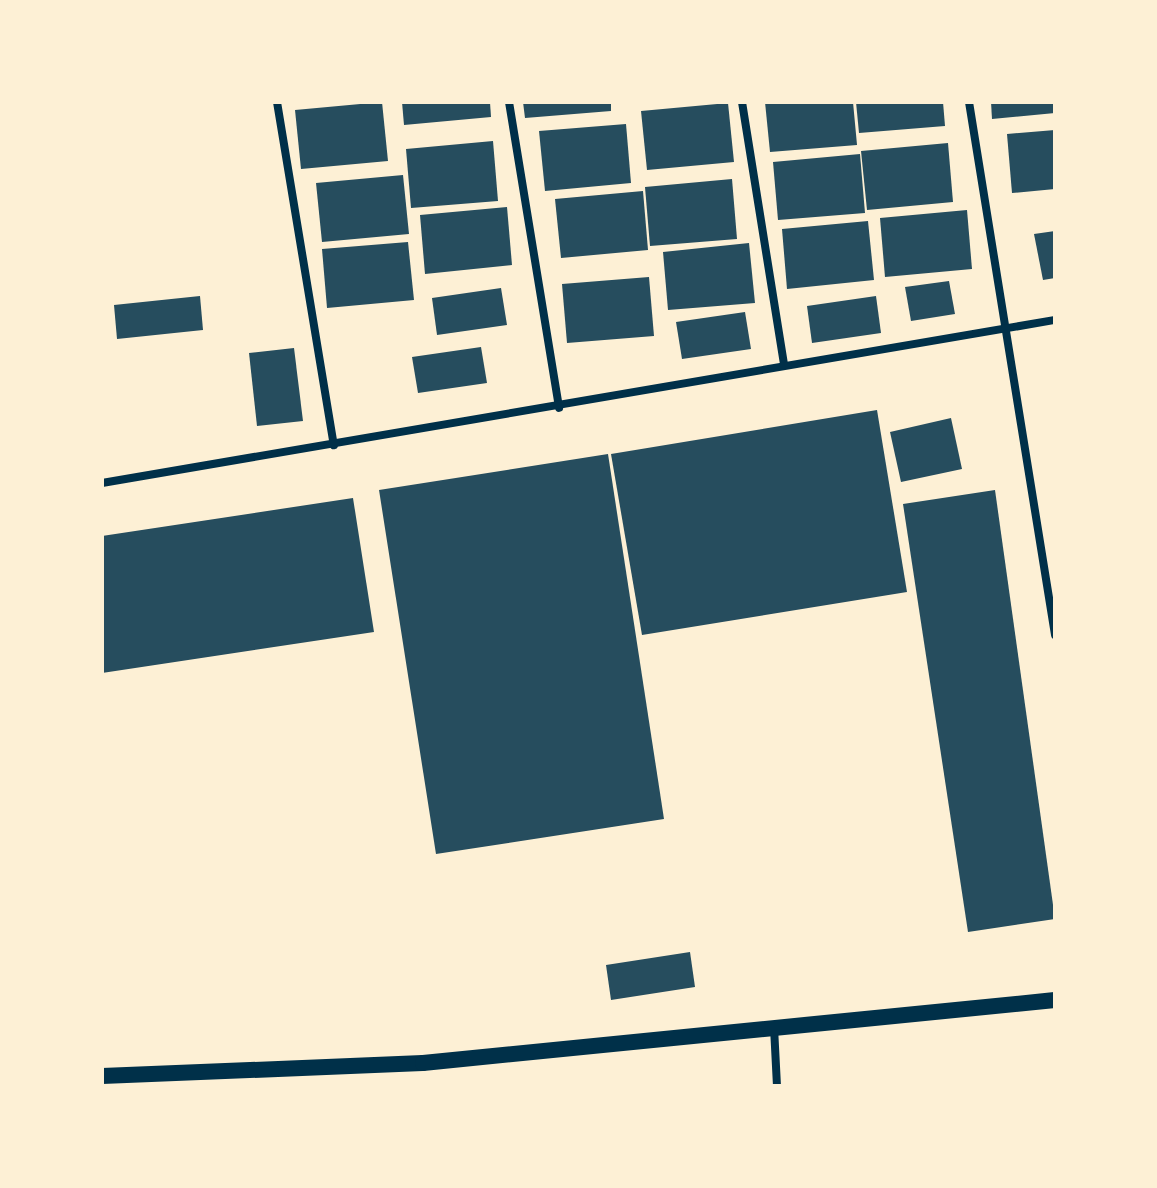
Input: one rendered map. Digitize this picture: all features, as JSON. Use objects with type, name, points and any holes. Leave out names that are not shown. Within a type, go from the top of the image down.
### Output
[{"type":"main road","points":[[102,1076],[423,1063],[1055,1000]]},
{"type":"street","points":[[277,102],[334,445]]},
{"type":"street","points":[[509,102],[559,408]]},
{"type":"street","points":[[742,102],[784,363]]},
{"type":"street","points":[[969,102],[1055,635]]},
{"type":"street","points":[[102,483],[559,408],[784,363],[1055,320]]},
{"type":"street","points":[[774,1027],[777,1086]]},
{"type":"building","points":[[382,102],[388,161],[301,169],[295,110]]},
{"type":"building","points":[[402,102],[490,102],[491,117],[404,125]]},
{"type":"building","points":[[523,102],[611,102],[611,111],[525,118]]},
{"type":"building","points":[[765,102],[853,102],[857,145],[770,152]]},
{"type":"building","points":[[856,102],[943,102],[945,126],[859,133]]},
{"type":"building","points":[[991,102],[1055,102],[1055,113],[992,119]]},
{"type":"building","points":[[728,103],[734,162],[647,170],[641,111]]},
{"type":"building","points":[[626,124],[631,183],[545,191],[539,131]]},
{"type":"building","points":[[1055,130],[1055,189],[1012,193],[1007,134]]},
{"type":"building","points":[[493,141],[498,201],[411,208],[406,149]]},
{"type":"building","points":[[948,143],[953,202],[867,210],[861,151]]},
{"type":"building","points":[[860,154],[865,213],[778,220],[773,162]]},
{"type":"building","points":[[403,175],[409,234],[322,242],[316,183]]},
{"type":"building","points":[[732,179],[737,239],[650,246],[645,187]]},
{"type":"building","points":[[643,191],[648,250],[561,258],[555,199]]},
{"type":"building","points":[[507,207],[512,265],[425,274],[420,215]]},
{"type":"building","points":[[967,210],[972,269],[885,277],[880,218]]},
{"type":"building","points":[[868,221],[874,280],[787,289],[782,229]]},
{"type":"building","points":[[1055,231],[1055,278],[1043,280],[1034,234]]},
{"type":"building","points":[[408,242],[414,300],[327,308],[322,249]]},
{"type":"building","points":[[749,243],[755,303],[668,310],[663,252]]},
{"type":"building","points":[[649,277],[654,336],[567,343],[562,284]]},
{"type":"building","points":[[949,281],[955,314],[911,321],[905,287]]},
{"type":"building","points":[[501,288],[507,325],[437,335],[432,298]]},
{"type":"building","points":[[200,296],[203,330],[117,339],[114,305]]},
{"type":"building","points":[[876,296],[881,333],[812,343],[807,306]]},
{"type":"building","points":[[745,312],[751,349],[682,359],[676,322]]},
{"type":"building","points":[[481,347],[487,383],[418,393],[412,357]]},
{"type":"building","points":[[294,348],[303,421],[257,426],[249,353]]},
{"type":"building","points":[[877,410],[907,592],[642,635],[611,454]]},
{"type":"building","points":[[951,418],[962,469],[901,482],[890,432]]},
{"type":"building","points":[[608,454],[664,819],[436,854],[379,490]]},
{"type":"building","points":[[995,490],[1055,919],[968,932],[903,504]]},
{"type":"building","points":[[353,498],[374,632],[102,673],[102,536]]},
{"type":"building","points":[[690,952],[695,987],[611,1000],[606,965]]}]
